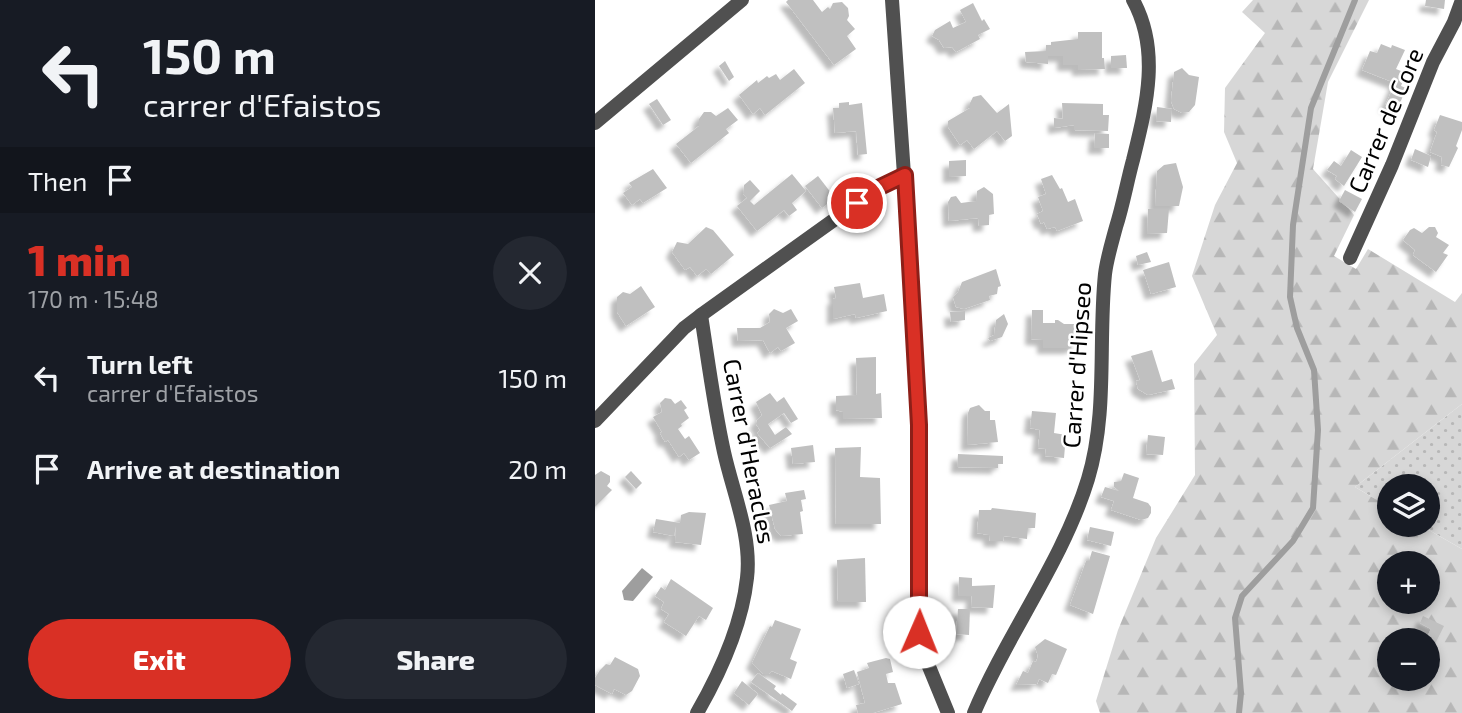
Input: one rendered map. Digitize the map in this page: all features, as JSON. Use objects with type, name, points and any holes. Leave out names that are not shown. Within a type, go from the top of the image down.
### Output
[{"type":"street","points":[[595,123],[742,0]]},
{"type":"street","points":[[893,0],[919,425],[919,632],[931,675],[948,713]]},
{"type":"street","name":"Carrer d'Hipseo","points":[[974,713],[993,671],[1066,534],[1092,464],[1100,402],[1105,274],[1147,97],[1148,41],[1145,26],[1133,0]]},
{"type":"street","name":"Carrer de Core","points":[[1350,258],[1462,0]]},
{"type":"street","points":[[595,421],[684,328],[880,187],[905,175]]},
{"type":"street","name":"Carrer d'Heracles","points":[[697,713],[734,632],[748,566],[745,540],[724,452],[701,315]]},
{"type":"green space","points":[[1253,0],[1369,0],[1328,82],[1313,169],[1354,215],[1334,256],[1356,269],[1368,249],[1455,302],[1462,293],[1462,404],[1355,487],[1377,500],[1377,537],[1440,536],[1462,549],[1462,713],[1100,713],[1096,701],[1118,630],[1156,538],[1195,475],[1194,364],[1217,335],[1192,276],[1215,205],[1237,163],[1224,132],[1225,88],[1265,33],[1242,12]]},
{"type":"green space","points":[[1462,404],[1462,549],[1440,536],[1440,474],[1377,474],[1377,500],[1355,487]]},
{"type":"shaded area","points":[[642,568],[653,577],[633,601],[624,600],[622,591]]},
{"type":"building","points":[[813,0],[822,12],[828,7],[830,9],[833,3],[842,2],[848,8],[847,20],[855,29],[847,36],[856,49],[834,65],[786,2]]},
{"type":"building","points":[[1426,0],[1445,0],[1444,9],[1425,6]]},
{"type":"building","points":[[973,3],[982,21],[984,19],[990,29],[978,35],[980,39],[956,52],[952,47],[944,48],[939,40],[932,36],[935,30],[950,21],[953,28],[966,22],[960,10]]},
{"type":"building","points":[[1078,32],[1102,32],[1102,58],[1105,69],[1078,70],[1078,65],[1063,65],[1063,56],[1048,56],[1048,64],[1026,62],[1025,52],[1046,51],[1046,45],[1051,45],[1051,42],[1078,39]]},
{"type":"building","points":[[1381,44],[1405,50],[1396,69],[1406,73],[1401,86],[1406,88],[1397,111],[1385,106],[1395,83],[1362,70],[1370,51],[1377,53]]},
{"type":"building","points":[[1126,55],[1127,68],[1111,68],[1111,56]]},
{"type":"building","points":[[725,61],[734,77],[729,81],[719,66]]},
{"type":"building","points":[[1182,68],[1189,75],[1199,77],[1195,105],[1189,112],[1182,113],[1174,109],[1171,101],[1174,72]]},
{"type":"building","points":[[794,69],[805,83],[765,115],[760,108],[753,114],[739,95],[757,80],[758,83],[767,76],[769,78],[776,74],[780,80]]},
{"type":"building","points":[[981,95],[997,113],[1009,104],[1012,136],[1005,141],[997,131],[974,149],[967,140],[960,145],[948,127],[948,121],[970,108],[973,97]]},
{"type":"building","points":[[657,99],[671,120],[663,125],[649,104]]},
{"type":"building","points":[[849,102],[849,105],[862,103],[867,154],[858,155],[856,131],[835,133],[833,108],[839,108],[839,103]]},
{"type":"building","points":[[1062,103],[1103,104],[1103,115],[1109,115],[1108,131],[1074,130],[1074,125],[1054,128],[1054,118],[1063,119]]},
{"type":"building","points":[[1157,107],[1172,109],[1171,122],[1156,121]]},
{"type":"building","points":[[728,108],[738,120],[726,129],[729,133],[691,163],[676,144],[699,126],[699,119],[704,112],[711,112],[716,116]]},
{"type":"building","points":[[1440,115],[1462,122],[1456,146],[1458,148],[1449,167],[1441,165],[1442,157],[1430,152]]},
{"type":"building","points":[[1095,133],[1109,134],[1109,148],[1094,148]]},
{"type":"building","points":[[1415,149],[1431,156],[1428,167],[1411,160]]},
{"type":"building","points":[[1351,150],[1362,157],[1344,186],[1335,179],[1337,176],[1327,170],[1334,161],[1341,166]]},
{"type":"building","points":[[966,160],[966,176],[949,177],[949,161]]},
{"type":"building","points":[[1176,163],[1183,187],[1179,206],[1155,206],[1157,171],[1164,165]]},
{"type":"building","points":[[653,169],[667,188],[643,203],[640,199],[632,205],[623,193],[632,187],[629,183]]},
{"type":"building","points":[[792,174],[806,191],[792,203],[797,210],[789,216],[784,210],[757,231],[737,206],[747,198],[743,194],[744,185],[750,180],[760,191],[750,201],[754,205]]},
{"type":"building","points":[[1052,175],[1068,202],[1075,199],[1083,221],[1057,231],[1055,227],[1047,229],[1044,222],[1041,224],[1037,214],[1043,211],[1038,197],[1046,194],[1041,179]]},
{"type":"building","points":[[818,176],[835,198],[822,208],[805,186]]},
{"type":"building","points":[[984,187],[993,194],[994,214],[989,215],[989,225],[979,226],[978,218],[949,221],[948,202],[951,197],[956,196],[961,203],[976,201],[977,191]]},
{"type":"building","points":[[1345,190],[1362,199],[1355,212],[1339,201]]},
{"type":"building","points":[[1148,209],[1169,209],[1167,233],[1147,234]]},
{"type":"building","points":[[706,227],[713,230],[734,255],[711,274],[706,269],[697,276],[690,267],[685,270],[672,252],[677,242],[688,244]]},
{"type":"building","points":[[1429,227],[1435,227],[1438,233],[1436,237],[1449,245],[1443,253],[1448,255],[1436,272],[1413,255],[1415,250],[1403,240],[1414,228],[1422,233]]},
{"type":"building","points":[[1147,252],[1151,262],[1138,265],[1136,256]]},
{"type":"building","points":[[1169,262],[1176,287],[1151,294],[1143,270]]},
{"type":"building","points":[[996,269],[1001,286],[998,287],[997,294],[989,296],[990,300],[964,309],[956,307],[953,297],[962,282]]},
{"type":"building","points":[[860,283],[863,298],[884,294],[887,311],[856,318],[855,314],[833,319],[833,299],[836,298],[834,287]]},
{"type":"building","points":[[641,286],[655,307],[626,326],[617,312],[617,297],[623,292],[630,294]]},
{"type":"building","points":[[774,309],[783,313],[791,309],[798,321],[786,328],[795,343],[781,351],[778,347],[770,353],[763,340],[738,341],[737,328],[760,328],[770,322],[769,314]]},
{"type":"building","points":[[1032,310],[1043,310],[1043,323],[1055,323],[1055,320],[1058,320],[1064,324],[1079,324],[1077,345],[1070,348],[1043,348],[1043,340],[1031,339]]},
{"type":"building","points":[[965,311],[965,320],[951,322],[950,312]]},
{"type":"building","points":[[1004,314],[1008,324],[1002,337],[990,341],[988,338],[994,335],[996,320]]},
{"type":"building","points":[[1152,350],[1162,382],[1172,379],[1175,389],[1148,395],[1138,389],[1136,381],[1140,380],[1131,356]]},
{"type":"building","points":[[876,357],[876,394],[881,393],[882,418],[843,419],[843,412],[836,410],[836,396],[857,395],[856,358]]},
{"type":"building","points":[[770,393],[777,402],[784,397],[798,419],[791,423],[784,413],[768,424],[775,435],[786,427],[792,434],[770,448],[757,433],[760,430],[756,424],[757,420],[762,415],[756,402]]},
{"type":"building","points":[[665,398],[671,399],[675,404],[681,400],[687,408],[684,410],[689,418],[678,429],[685,439],[689,436],[700,453],[689,460],[684,453],[679,457],[668,440],[665,442],[653,417],[662,412],[660,403]]},
{"type":"building","points":[[979,405],[985,411],[990,411],[990,420],[995,420],[998,442],[967,445],[968,413],[970,408]]},
{"type":"building","points":[[1032,411],[1056,413],[1054,433],[1066,435],[1064,458],[1045,456],[1046,449],[1038,448],[1040,430],[1030,428]]},
{"type":"building","points":[[1148,435],[1165,437],[1163,455],[1146,454]]},
{"type":"building","points":[[813,445],[815,462],[793,464],[791,448]]},
{"type":"building","points":[[861,447],[860,477],[880,478],[881,524],[836,524],[835,448]]},
{"type":"building","points":[[958,454],[1003,456],[1003,464],[998,464],[998,468],[957,467]]},
{"type":"building","points":[[601,471],[610,476],[607,486],[612,490],[595,507],[595,475]]},
{"type":"building","points":[[631,471],[642,483],[636,489],[625,477]]},
{"type":"building","points":[[1124,473],[1139,478],[1133,498],[1148,503],[1151,507],[1148,518],[1141,520],[1111,510],[1114,501],[1101,497],[1105,487],[1119,491],[1114,487],[1114,482],[1121,481]]},
{"type":"building","points":[[804,490],[806,499],[801,500],[803,511],[800,512],[803,534],[781,536],[775,529],[769,505],[787,501],[785,493]]},
{"type":"building","points":[[992,508],[1036,513],[1035,528],[1028,528],[1027,539],[1004,536],[1003,541],[990,541],[989,535],[977,533],[979,510]]},
{"type":"building","points":[[689,512],[706,513],[701,545],[675,542],[676,526],[674,536],[653,532],[656,519],[680,523],[681,515]]},
{"type":"building","points":[[1090,527],[1114,532],[1111,546],[1087,540]]},
{"type":"building","points":[[1092,551],[1110,556],[1093,614],[1070,605]]},
{"type":"building","points":[[865,558],[866,602],[838,602],[837,560]]},
{"type":"building","points":[[959,577],[972,578],[972,586],[995,585],[993,608],[971,607],[972,596],[958,596]]},
{"type":"building","points":[[671,579],[713,608],[706,620],[699,616],[686,636],[664,622],[669,614],[661,609],[664,602],[655,596],[661,587],[665,590]]},
{"type":"building","points":[[958,609],[970,609],[969,635],[956,634]]},
{"type":"building","points":[[1423,616],[1444,626],[1440,634],[1440,628],[1429,628],[1420,623]]},
{"type":"building","points":[[775,620],[801,629],[790,659],[797,662],[791,679],[772,671],[763,674],[752,663]]},
{"type":"building","points":[[1045,639],[1067,649],[1056,675],[1052,674],[1048,683],[1039,679],[1037,684],[1016,685],[1023,671],[1028,673],[1033,661],[1036,662],[1038,656],[1035,647]]},
{"type":"building","points":[[615,657],[638,669],[640,676],[632,691],[626,695],[614,689],[612,694],[595,685],[595,678],[600,670],[606,664],[610,665]]},
{"type":"building","points":[[890,659],[893,672],[886,674],[888,683],[895,683],[902,704],[873,713],[858,713],[856,705],[865,703],[857,672],[869,668],[867,663]]},
{"type":"building","points":[[854,670],[859,684],[847,688],[843,674]]},
{"type":"building","points":[[758,673],[776,686],[774,689],[781,695],[782,693],[797,704],[792,711],[751,682]]},
{"type":"building","points":[[742,681],[758,694],[749,705],[734,693]]},
{"type":"waterway","points":[[1239,713],[1241,693],[1235,618],[1242,596],[1293,541],[1313,508],[1318,430],[1314,370],[1297,328],[1290,297],[1293,225],[1311,108],[1355,0]]},
{"type":"route","points":[[857,203],[880,187],[905,175],[919,425],[919,632]]}]
